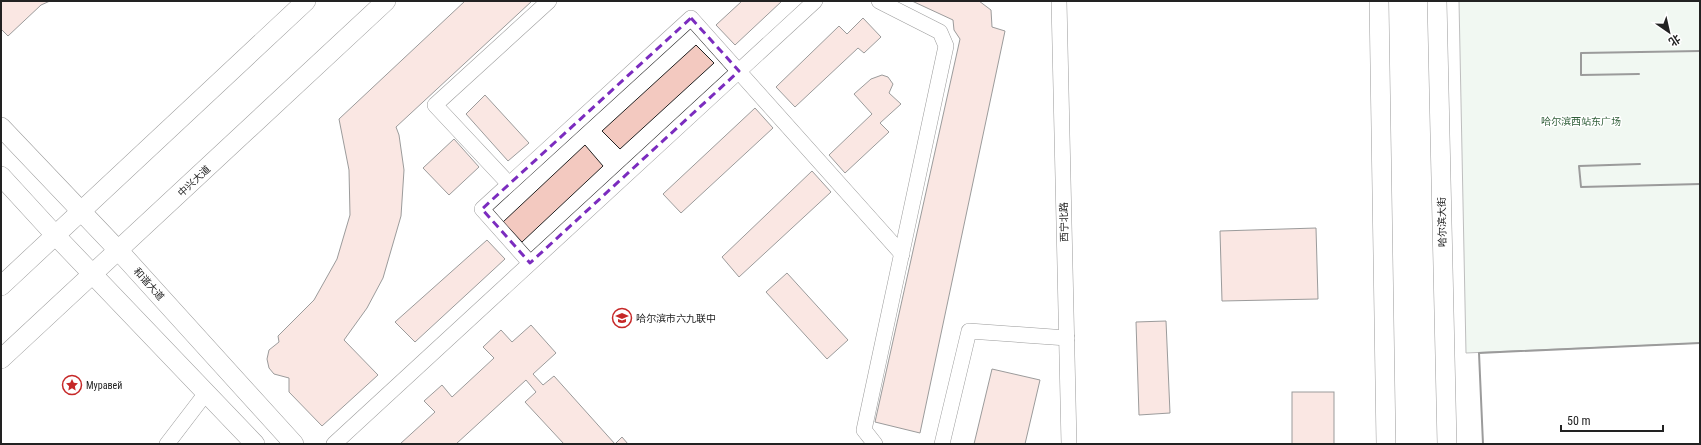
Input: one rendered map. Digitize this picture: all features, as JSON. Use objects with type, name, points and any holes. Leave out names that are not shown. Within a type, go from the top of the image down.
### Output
[{"type":"main road","points":[[1,286],[306,1]]},
{"type":"main road","name":"中兴大道","points":[[1,359],[94,275],[386,1]]},
{"type":"main road","points":[[1379,1],[1386,444]]},
{"type":"main road","name":"哈尔滨大街","points":[[1437,1],[1447,444]]},
{"type":"main road","name":"和谐大道","points":[[1,127],[119,250],[294,444]]},
{"type":"main road","points":[[1,176],[56,236],[255,444]]},
{"type":"street","points":[[509,184],[435,105],[549,1]]},
{"type":"street","points":[[334,444],[814,1]]},
{"type":"street","points":[[875,444],[864,430],[946,46],[940,32],[879,1]]},
{"type":"street","name":"西宁北路","points":[[1058,1],[1069,444]]},
{"type":"street","points":[[530,263],[482,209],[691,18],[902,254]]},
{"type":"street","points":[[942,444],[968,331],[1067,338]]},
{"type":"street","points":[[166,444],[206,393]]},
{"type":"highlighted area","points":[[691,18],[739,71],[530,263],[482,209]]},
{"type":"green space","name":"哈尔滨西站东广场","points":[[1459,1],[1700,1],[1700,343],[1466,353]]},
{"type":"building","points":[[1,1],[50,1],[41,5],[8,36],[1,29]]},
{"type":"building","points":[[465,1],[532,1],[396,127],[399,135],[404,170],[401,216],[383,278],[367,308],[344,340],[378,375],[322,426],[289,392],[289,378],[274,374],[269,368],[267,359],[269,350],[279,342],[278,336],[314,300],[337,259],[350,215],[349,170],[339,119]]},
{"type":"building","points":[[742,1],[782,1],[735,45],[716,25]]},
{"type":"building","points":[[912,1],[979,1],[991,10],[992,27],[1005,31],[920,433],[875,422],[960,39],[954,30],[953,20]]},
{"type":"building","points":[[863,18],[881,37],[864,53],[858,48],[795,107],[776,87],[839,26],[847,34]]},
{"type":"building","points":[[696,45],[714,63],[620,149],[602,131]]},
{"type":"building","points":[[882,75],[888,77],[893,84],[889,93],[901,104],[880,123],[889,132],[845,173],[829,155],[872,114],[854,94],[871,79]]},
{"type":"building","points":[[485,95],[529,143],[508,161],[466,114]]},
{"type":"building","points":[[755,108],[773,128],[681,213],[663,194]]},
{"type":"building","points":[[454,139],[479,167],[449,195],[423,168]]},
{"type":"building","points":[[585,145],[603,166],[522,242],[503,222]]},
{"type":"building","points":[[812,171],[831,192],[739,277],[722,257]]},
{"type":"building","points":[[1316,228],[1318,299],[1222,301],[1220,231]]},
{"type":"building","points":[[487,240],[505,259],[415,342],[395,322]]},
{"type":"building","points":[[787,273],[848,340],[827,359],[766,292]]},
{"type":"building","points":[[1166,321],[1170,413],[1139,415],[1136,322]]},
{"type":"building","points":[[531,325],[556,353],[533,374],[543,385],[554,376],[615,444],[564,444],[525,402],[536,392],[526,380],[456,444],[400,444],[435,412],[424,401],[442,385],[452,397],[494,358],[483,347],[501,330],[512,342]]},
{"type":"building","points":[[992,369],[1040,380],[1025,444],[974,444]]},
{"type":"building","points":[[1292,392],[1334,392],[1334,444],[1292,444]]},
{"type":"building","points":[[622,437],[628,444],[615,444]]},
{"type":"wall","points":[[1639,74],[1581,75],[1581,53],[1700,51]]},
{"type":"wall","points":[[1640,164],[1579,166],[1581,187],[1700,184]]},
{"type":"wall","points":[[1483,444],[1479,353],[1700,343]]},
{"type":"place","name":"哈尔滨市六九联中","points":[[622,318]]},
{"type":"place","name":"Муравей","points":[[72,385]]}]
